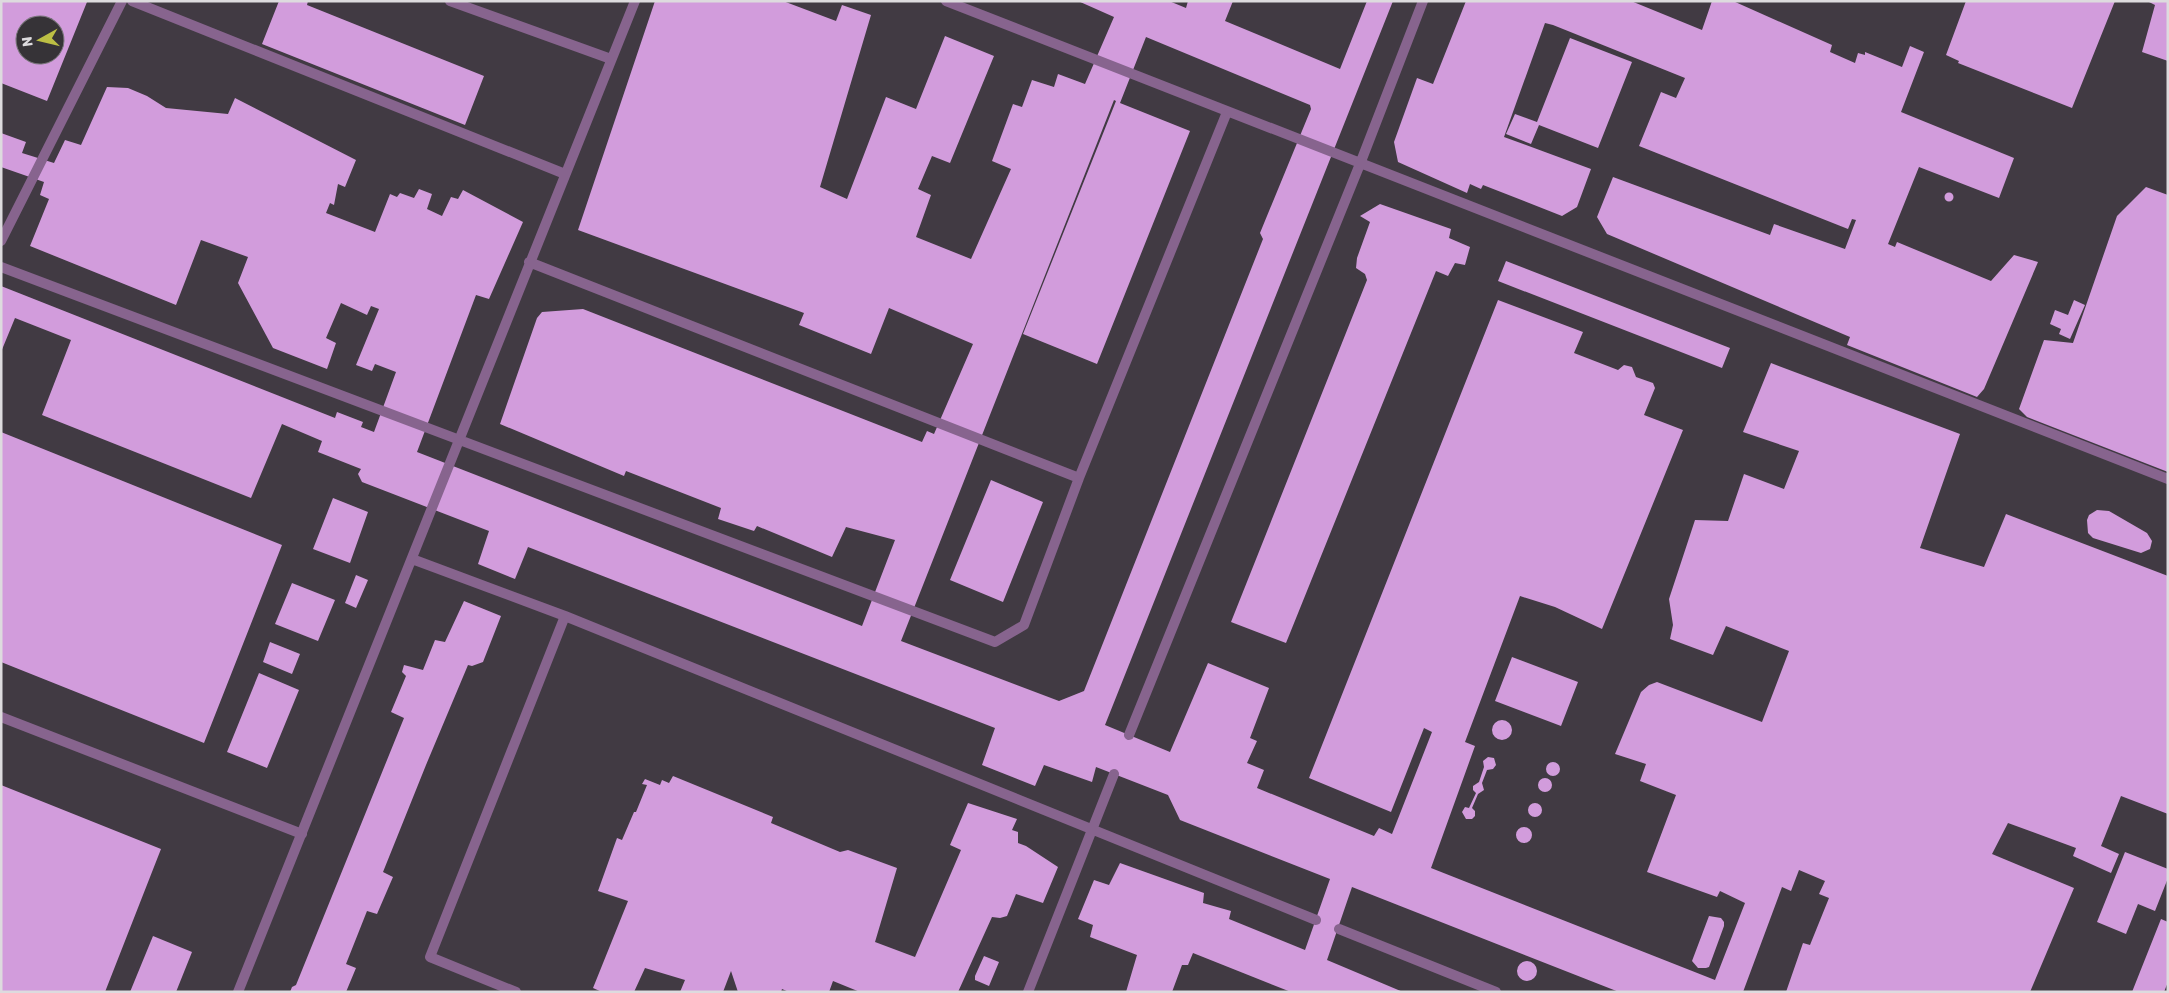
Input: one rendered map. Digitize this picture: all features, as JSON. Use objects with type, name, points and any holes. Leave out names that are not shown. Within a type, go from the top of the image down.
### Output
[{"type":"lane","points":[[1,241],[122,1]]},
{"type":"lane","points":[[132,1],[565,174]]},
{"type":"lane","points":[[450,1],[611,59]]},
{"type":"lane","points":[[238,992],[635,1]]},
{"type":"lane","points":[[946,1],[2168,479]]},
{"type":"lane","points":[[1130,735],[1360,164],[1423,1]]},
{"type":"lane","points":[[1,267],[995,642],[1024,625],[1079,478],[1227,112]]},
{"type":"lane","points":[[529,262],[1079,478]]},
{"type":"lane","points":[[412,559],[565,616],[1316,920]]},
{"type":"lane","points":[[516,992],[430,957],[565,616]]},
{"type":"lane","points":[[1,717],[302,834]]},
{"type":"lane","points":[[1028,992],[1114,774]]},
{"type":"lane","points":[[1339,928],[1496,992]]},
{"type":"shaded area","points":[[1,1],[2168,1],[2168,992],[1,992]]},
{"type":"building","points":[[1,1],[87,2],[65,56],[65,15],[15,15],[15,65],[62,65],[47,101],[1,83]]},
{"type":"building","points":[[279,1],[308,1],[307,5],[484,76],[465,125],[262,44]]},
{"type":"building","points":[[655,1],[783,1],[836,21],[842,5],[871,15],[820,187],[847,199],[886,97],[916,109],[945,36],[994,56],[950,163],[932,156],[918,189],[931,195],[916,237],[971,259],[1011,169],[992,161],[1013,104],[1022,107],[1032,80],[1054,87],[1058,74],[1085,84],[1114,17],[1078,1],[1169,1],[1186,8],[1188,1],[1233,1],[1225,21],[1340,69],[1367,1],[1393,1],[1105,725],[1170,752],[1208,663],[1269,688],[1250,738],[1257,741],[1247,763],[1264,770],[1257,788],[1374,836],[1379,828],[1392,834],[1432,732],[1424,728],[1391,812],[1309,778],[1498,300],[1583,332],[1574,353],[1618,370],[1624,365],[1632,367],[1636,377],[1653,383],[1655,388],[1644,415],[1683,430],[1602,629],[1555,607],[1520,596],[1465,742],[1475,746],[1431,868],[1715,980],[1745,903],[1720,891],[1717,897],[1647,872],[1676,795],[1640,781],[1646,764],[1615,754],[1641,692],[1649,685],[1657,682],[1762,722],[1789,651],[1726,626],[1713,655],[1670,639],[1673,625],[1669,599],[1695,520],[1728,521],[1744,474],[1784,489],[1799,451],[1743,432],[1771,363],[1960,434],[1920,548],[1984,567],[2006,514],[2168,576],[2168,814],[2121,796],[2101,846],[2119,854],[2111,873],[2073,856],[2076,848],[2008,823],[1992,854],[2074,888],[2030,992],[1786,992],[1803,943],[1810,945],[1829,898],[1819,894],[1825,881],[1799,870],[1791,891],[1782,887],[1743,992],[1619,992],[1352,887],[1327,960],[1403,992],[1291,992],[1193,953],[1188,965],[1182,965],[1172,992],[1126,992],[1137,955],[1090,937],[1093,925],[1078,919],[1094,880],[1109,885],[1120,863],[1204,893],[1203,903],[1231,911],[1229,919],[1305,950],[1330,879],[1180,820],[1168,795],[1096,767],[1092,782],[1044,765],[1035,786],[982,765],[995,728],[528,547],[515,579],[478,564],[489,531],[362,482],[358,474],[361,469],[318,452],[322,441],[282,424],[251,498],[42,415],[71,340],[15,318],[1,352],[1,286],[335,418],[337,412],[363,422],[361,427],[374,432],[396,372],[375,364],[372,371],[356,365],[379,309],[371,306],[367,315],[341,303],[326,338],[336,343],[327,369],[273,348],[238,283],[248,257],[201,240],[176,305],[30,246],[49,199],[40,195],[44,182],[1,167],[1,133],[26,142],[22,153],[54,163],[65,140],[81,145],[107,87],[128,88],[147,96],[166,108],[228,114],[235,98],[356,160],[345,187],[338,184],[334,205],[330,203],[326,213],[375,232],[390,194],[397,197],[400,193],[414,198],[419,189],[432,194],[427,209],[442,216],[451,197],[458,199],[463,190],[523,222],[489,299],[476,295],[417,452],[862,626],[895,540],[846,527],[832,557],[757,526],[754,531],[718,519],[721,508],[626,471],[624,476],[500,424],[537,318],[542,312],[583,309],[922,442],[927,431],[934,434],[973,344],[889,308],[871,354],[799,325],[804,313],[578,230]],"holes":[[[1146,37],[1310,105],[1311,109],[1260,233],[1263,239],[1084,691],[1059,701],[901,641],[1114,100],[1116,101],[1023,334],[1097,364],[1190,131],[1120,103]]]},
{"type":"building","points":[[1466,1],[1631,1],[1702,30],[1712,1],[1733,1],[1832,45],[1830,52],[1855,63],[1858,53],[1865,55],[1865,52],[1902,67],[1910,46],[1924,52],[1901,112],[2014,158],[1999,198],[1919,167],[1888,244],[1895,247],[1897,242],[1991,281],[2014,255],[2038,262],[1984,389],[1977,397],[1847,345],[1850,337],[1607,234],[1597,217],[1613,177],[1770,235],[1774,224],[1845,249],[1856,220],[1852,219],[1848,229],[1639,146],[1661,92],[1676,98],[1685,78],[1553,25],[1545,23],[1504,137],[1591,169],[1577,207],[1562,216],[1483,185],[1481,189],[1470,184],[1467,193],[1398,162],[1394,142],[1417,78],[1433,84]]},
{"type":"building","points":[[1966,1],[2115,1],[2072,108],[1958,63],[1959,61],[1946,55]]},
{"type":"building","points":[[2147,1],[2168,1],[2168,61],[2142,52],[2155,5]]},
{"type":"building","points":[[1570,38],[1632,62],[1598,148],[1539,125],[1531,144],[1506,134],[1515,114],[1537,122]]},
{"type":"building","points":[[2146,187],[2168,195],[2168,472],[2027,417],[2019,409],[2044,340],[2073,343],[2117,216]]},
{"type":"building","points":[[1949,192],[1954,197],[1949,202],[1944,197]]},
{"type":"building","points":[[1380,204],[1451,229],[1449,238],[1470,247],[1465,265],[1455,263],[1448,276],[1436,271],[1286,643],[1231,622],[1367,280],[1365,274],[1356,268],[1357,258],[1370,222],[1360,216]]},
{"type":"building","points":[[1506,261],[1730,348],[1722,368],[1498,281]]},
{"type":"building","points":[[2074,300],[2085,305],[2070,339],[2059,334],[2061,329],[2050,324],[2055,310],[2068,315]]},
{"type":"building","points":[[1,432],[282,545],[204,743],[1,662]]},
{"type":"building","points":[[991,480],[1043,502],[1003,602],[950,580]]},
{"type":"building","points":[[333,498],[368,512],[350,563],[313,549]]},
{"type":"building","points":[[2097,510],[2109,511],[2147,533],[2152,541],[2150,549],[2141,553],[2093,538],[2088,533],[2087,520],[2089,515]]},
{"type":"building","points":[[356,575],[368,580],[356,608],[345,603]]},
{"type":"building","points":[[292,583],[335,600],[318,641],[275,624]]},
{"type":"building","points":[[464,601],[501,616],[483,662],[472,666],[468,665],[426,765],[383,872],[393,877],[377,914],[367,911],[346,964],[356,968],[346,992],[290,992],[292,987],[296,985],[404,718],[391,712],[406,676],[402,672],[404,665],[423,670],[435,640],[445,642]]},
{"type":"building","points":[[270,642],[300,654],[292,674],[263,662]]},
{"type":"building","points":[[1512,657],[1578,682],[1561,726],[1495,701]]},
{"type":"building","points":[[259,673],[299,690],[267,768],[227,752]]},
{"type":"building","points":[[1502,720],[1509,723],[1512,730],[1509,737],[1502,740],[1495,737],[1492,730],[1495,723]]},
{"type":"building","points":[[1488,757],[1494,758],[1496,765],[1493,769],[1487,770],[1482,783],[1484,790],[1478,794],[1472,808],[1475,811],[1475,816],[1472,819],[1466,819],[1462,812],[1465,807],[1469,808],[1476,793],[1473,790],[1473,786],[1479,782],[1484,767],[1483,761]]},
{"type":"building","points":[[1553,762],[1558,764],[1560,769],[1558,774],[1553,776],[1548,774],[1546,769],[1548,764]]},
{"type":"building","points":[[673,776],[773,817],[771,823],[840,852],[848,850],[897,868],[875,942],[915,957],[961,850],[950,845],[968,803],[1017,819],[1012,830],[1018,832],[1018,843],[1026,846],[1058,867],[1043,903],[1016,894],[1007,916],[1000,918],[992,917],[958,992],[860,992],[833,981],[829,992],[789,992],[782,989],[781,992],[738,992],[731,971],[723,992],[680,992],[685,980],[645,968],[634,992],[602,992],[593,988],[628,901],[598,891],[617,838],[622,840],[634,812],[636,812],[647,785],[642,784],[645,779],[660,785],[662,780],[669,783]]},
{"type":"building","points":[[1542,778],[1548,778],[1552,785],[1548,792],[1542,792],[1538,788],[1538,782]]},
{"type":"building","points":[[1,785],[161,849],[105,992],[1,992]]},
{"type":"building","points":[[1532,803],[1538,803],[1542,810],[1538,817],[1532,817],[1528,813],[1528,807]]},
{"type":"building","points":[[1524,827],[1532,835],[1524,843],[1516,835]]},
{"type":"building","points":[[2125,852],[2168,869],[2168,878],[2155,911],[2138,904],[2126,934],[2097,922]]},
{"type":"building","points":[[1709,916],[1721,918],[1724,926],[1709,967],[1698,968],[1692,961]]},
{"type":"building","points":[[2161,919],[2168,922],[2168,982],[2164,992],[2132,992]]},
{"type":"building","points":[[153,936],[192,952],[176,992],[130,992]]},
{"type":"building","points":[[984,956],[999,962],[989,986],[975,980]]},
{"type":"building","points":[[1527,961],[1534,964],[1537,971],[1534,978],[1527,981],[1520,978],[1517,971],[1520,964]]}]
